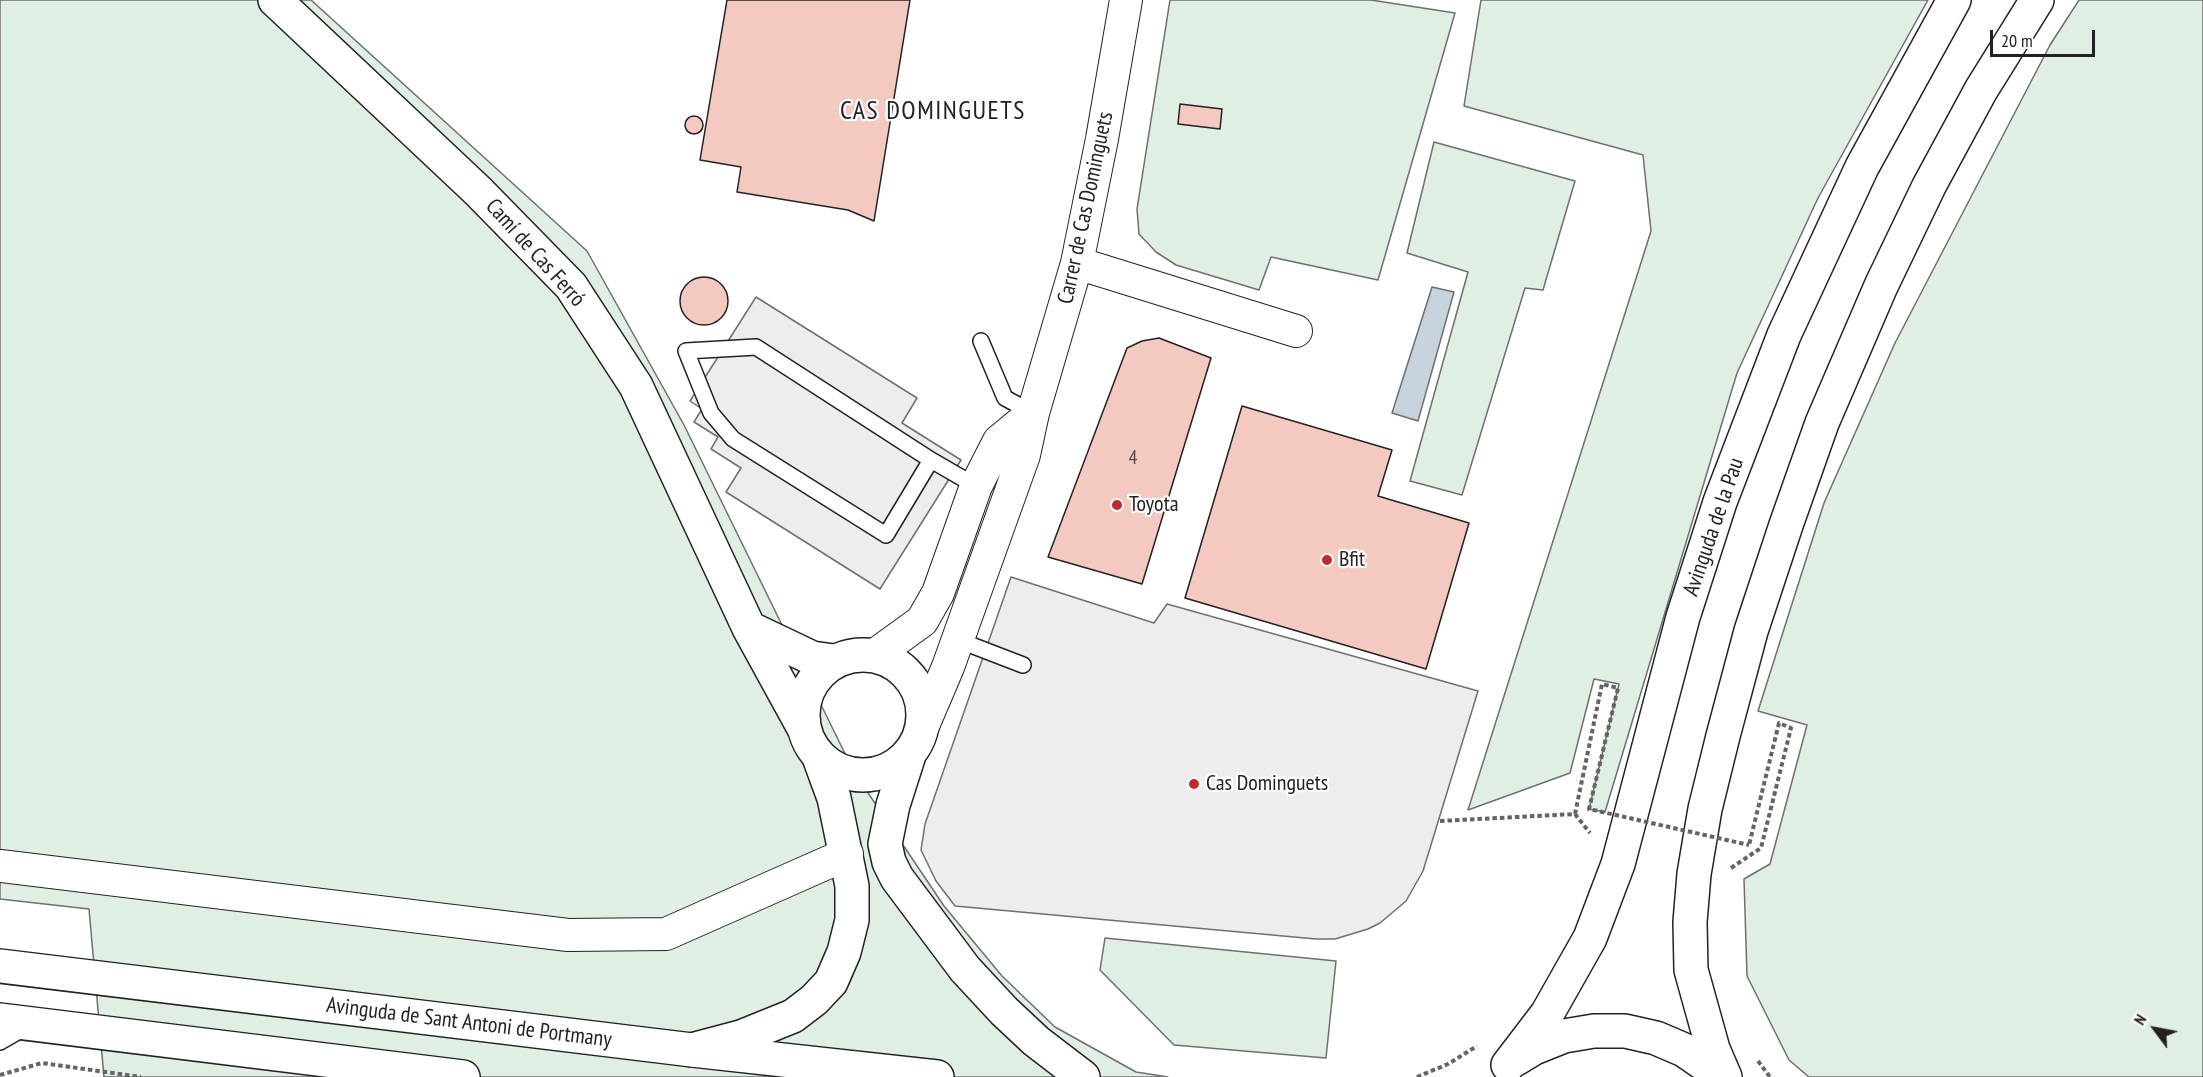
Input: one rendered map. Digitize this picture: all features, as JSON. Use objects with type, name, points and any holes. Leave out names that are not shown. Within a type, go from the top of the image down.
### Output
[{"type":"main road","name":"Camí de Cas Ferró","points":[[275,0],[478,191],[571,286],[636,386],[749,628],[812,743]]},
{"type":"main road","name":"Avinguda de la Pau","points":[[1497,1073],[1547,1014],[1566,984],[1594,928],[1618,864],[1683,617],[1720,502],[1784,335],[1862,167],[1954,0]]},
{"type":"main road","points":[[1725,1077],[1713,1048],[1691,970],[1690,922],[1694,874],[1705,809],[1722,736],[1751,631],[1785,525],[1822,423],[1881,286],[1929,186],[1964,121],[2037,0]]},
{"type":"main road","points":[[749,628],[812,658],[834,661]]},
{"type":"main road","points":[[692,1050],[741,1036],[793,1016],[831,982],[844,952],[852,920],[852,886],[834,798],[802,712],[805,697],[823,669],[834,661],[856,655],[875,655],[893,662],[908,674],[919,690],[924,709],[893,805],[885,844],[889,862],[897,878],[965,969],[1036,1041],[1083,1077]]},
{"type":"main road","points":[[812,743],[832,767],[864,776],[881,773],[896,765],[915,741]]},
{"type":"main road","name":"Avinguda de Sant Antoni de Portmany","points":[[0,966],[692,1050],[937,1077]]},
{"type":"main road","points":[[16,1022],[463,1077]]},
{"type":"main road","points":[[1497,1073],[1534,1048],[1563,1036],[1594,1031],[1625,1031],[1656,1038],[1684,1050],[1710,1068],[1718,1077]]},
{"type":"street","name":"Carrer de Cas Dominguets","points":[[915,741],[958,640],[1024,455],[1077,263],[1102,139],[1126,0]]},
{"type":"street","points":[[1077,263],[1296,331]]},
{"type":"street","points":[[875,655],[922,621],[938,593],[976,486],[999,441],[1034,413]]},
{"type":"street","points":[[0,866],[568,935],[666,934],[847,854]]},
{"type":"lane","points":[[981,341],[1005,398],[1034,413]]},
{"type":"lane","points":[[931,460],[886,535],[733,439],[711,413],[686,351],[756,347],[931,460],[976,486]]},
{"type":"lane","points":[[958,640],[1023,665]]},
{"type":"lane","points":[[0,1042],[16,1022]]},
{"type":"path","points":[[1593,837],[1575,814],[1602,684],[1618,688],[1589,809],[1749,845],[1779,723],[1791,728],[1761,848],[1730,868]]},
{"type":"path","points":[[1440,821],[1575,814]]},
{"type":"path","points":[[1417,1077],[1448,1064],[1481,1044]]},
{"type":"path","points":[[1757,1060],[1770,1077]]},
{"type":"path","points":[[0,1075],[42,1064],[141,1077]]},
{"type":"green space","points":[[0,0],[311,0],[587,251],[684,425],[854,772],[944,906],[1002,976],[1055,1027],[1136,1072],[1168,1077],[104,1077],[89,909],[0,899]]},
{"type":"green space","points":[[1170,0],[1371,0],[1455,13],[1378,280],[1271,257],[1259,290],[1176,265],[1156,252],[1139,234],[1137,209]]},
{"type":"green space","points":[[1481,0],[1928,0],[1818,198],[1737,373],[1605,812],[1589,809],[1619,684],[1594,679],[1570,773],[1468,810],[1651,231],[1643,155],[1464,106]]},
{"type":"green space","points":[[2079,0],[2203,0],[2203,1077],[1809,1077],[1789,1060],[1747,976],[1744,879],[1770,864],[1807,725],[1758,711],[1824,503],[1895,343],[2050,45]]},
{"type":"green space","points":[[1434,142],[1575,181],[1543,290],[1525,288],[1462,495],[1410,481],[1468,272],[1407,253]]},
{"type":"green space","points":[[1105,938],[1336,961],[1326,1058],[1174,1045],[1100,970]]},
{"type":"shaded area","points":[[1432,287],[1454,292],[1418,421],[1392,413]]},
{"type":"shaded area","points":[[756,297],[917,398],[902,423],[961,460],[880,589],[726,492],[741,468],[711,449],[718,437],[694,422],[702,409],[690,401]]},
{"type":"shaded area","name":"Cas Dominguets","points":[[1011,577],[1154,623],[1167,604],[1478,691],[1423,871],[1406,901],[1380,923],[1335,939],[955,906],[936,881],[921,850],[925,824]]},
{"type":"building","points":[[727,0],[910,0],[874,221],[848,210],[737,192],[741,167],[700,160]]},
{"type":"building","points":[[1180,104],[1222,109],[1220,129],[1178,124]]},
{"type":"building","points":[[694,116],[700,119],[703,125],[700,131],[694,134],[688,131],[685,125],[688,119]]},
{"type":"building","points":[[699,277],[709,277],[721,284],[728,296],[728,306],[721,318],[709,325],[699,325],[684,314],[680,306],[680,296],[691,281]]},
{"type":"building","points":[[1159,338],[1211,358],[1142,584],[1048,557],[1127,348],[1142,341]]},
{"type":"building","name":"Bfit","points":[[1242,406],[1392,450],[1378,496],[1469,523],[1426,669],[1185,598]]},
{"type":"place","name":"Toyota","points":[[1117,505]]},
{"type":"place","name":"Bfit","points":[[1327,560]]},
{"type":"place","name":"Cas Dominguets","points":[[1194,784]]},
{"type":"district","name":"CAS DOMINGUETS","points":[[933,112]]}]
